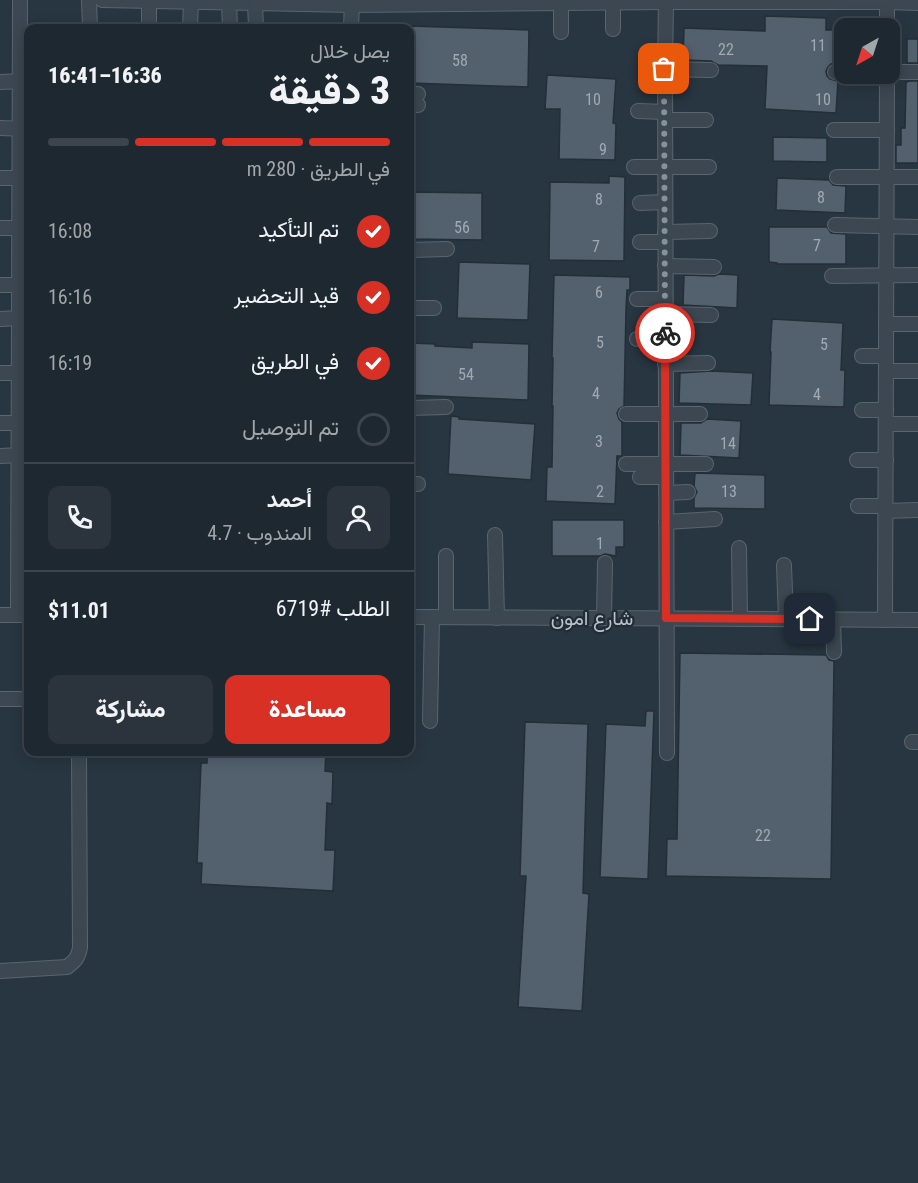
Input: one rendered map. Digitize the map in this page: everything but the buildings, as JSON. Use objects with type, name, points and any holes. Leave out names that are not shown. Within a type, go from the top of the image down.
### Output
[{"type":"street","points":[[0,615],[23,615],[23,472],[19,455],[22,422],[19,373],[24,228],[22,181],[24,81],[20,0]]},
{"type":"street","points":[[90,0],[90,24]]},
{"type":"street","points":[[102,0],[229,3],[666,1],[918,3]]},
{"type":"street","points":[[149,1],[149,24]]},
{"type":"street","points":[[666,1],[664,69],[667,753]]},
{"type":"street","points":[[887,1],[887,18]]},
{"type":"street","points":[[190,24],[191,2]]},
{"type":"street","points":[[229,3],[230,24]]},
{"type":"street","points":[[255,3],[256,24]]},
{"type":"street","points":[[351,24],[352,3]]},
{"type":"street","points":[[561,3],[561,32]]},
{"type":"street","points":[[613,3],[613,29]]},
{"type":"street","points":[[664,69],[711,70]]},
{"type":"street","points":[[900,73],[918,72]]},
{"type":"street","points":[[0,82],[24,81]]},
{"type":"street","points":[[885,620],[888,84]]},
{"type":"street","points":[[638,111],[706,120]]},
{"type":"street","points":[[0,128],[24,129]]},
{"type":"street","points":[[834,130],[887,130]]},
{"type":"street","points":[[634,167],[709,167]]},
{"type":"street","points":[[837,177],[918,170]]},
{"type":"street","points":[[886,173],[918,177]]},
{"type":"street","points":[[0,178],[22,181]]},
{"type":"street","points":[[0,187],[22,181]]},
{"type":"street","points":[[640,203],[665,202]]},
{"type":"street","points":[[835,225],[918,227]]},
{"type":"street","points":[[0,228],[24,228]]},
{"type":"street","points":[[640,242],[710,231]]},
{"type":"street","points":[[414,250],[447,249]]},
{"type":"street","points":[[665,266],[714,267]]},
{"type":"street","points":[[832,276],[918,275]]},
{"type":"street","points":[[0,285],[22,280]]},
{"type":"street","points":[[637,300],[665,299]]},
{"type":"street","points":[[414,309],[434,308]]},
{"type":"street","points":[[0,319],[22,312]]},
{"type":"street","points":[[665,314],[711,315]]},
{"type":"street","points":[[886,324],[918,324]]},
{"type":"street","points":[[637,339],[665,339]]},
{"type":"street","points":[[862,356],[886,356]]},
{"type":"street","points":[[665,364],[708,363]]},
{"type":"street","points":[[886,371],[918,371]]},
{"type":"street","points":[[0,373],[19,373]]},
{"type":"street","points":[[414,408],[446,407]]},
{"type":"street","points":[[862,410],[918,424]]},
{"type":"street","points":[[626,414],[700,414]]},
{"type":"street","points":[[0,423],[22,422]]},
{"type":"street","points":[[0,456],[19,455]]},
{"type":"street","points":[[857,460],[885,460]]},
{"type":"street","points":[[626,464],[666,470]]},
{"type":"street","points":[[640,477],[666,470],[706,464]]},
{"type":"street","points":[[666,493],[688,492]]},
{"type":"street","points":[[858,506],[918,510]]},
{"type":"street","points":[[666,522],[715,519]]},
{"type":"street","points":[[495,535],[497,618]]},
{"type":"street","points":[[739,548],[740,619]]},
{"type":"street","points":[[430,721],[446,556]]},
{"type":"street","points":[[604,618],[605,563]]},
{"type":"street","points":[[784,565],[786,619]]},
{"type":"street","name":"شارع امون","points":[[414,617],[918,620]]},
{"type":"street","points":[[833,620],[834,651]]},
{"type":"street","points":[[0,699],[24,699]]},
{"type":"street","points":[[0,971],[67,967],[78,957],[80,948],[79,756]]},
{"type":"way so far","points":[[664,69],[665,333]]},
{"type":"route","points":[[665,333],[666,618],[810,619]]}]
